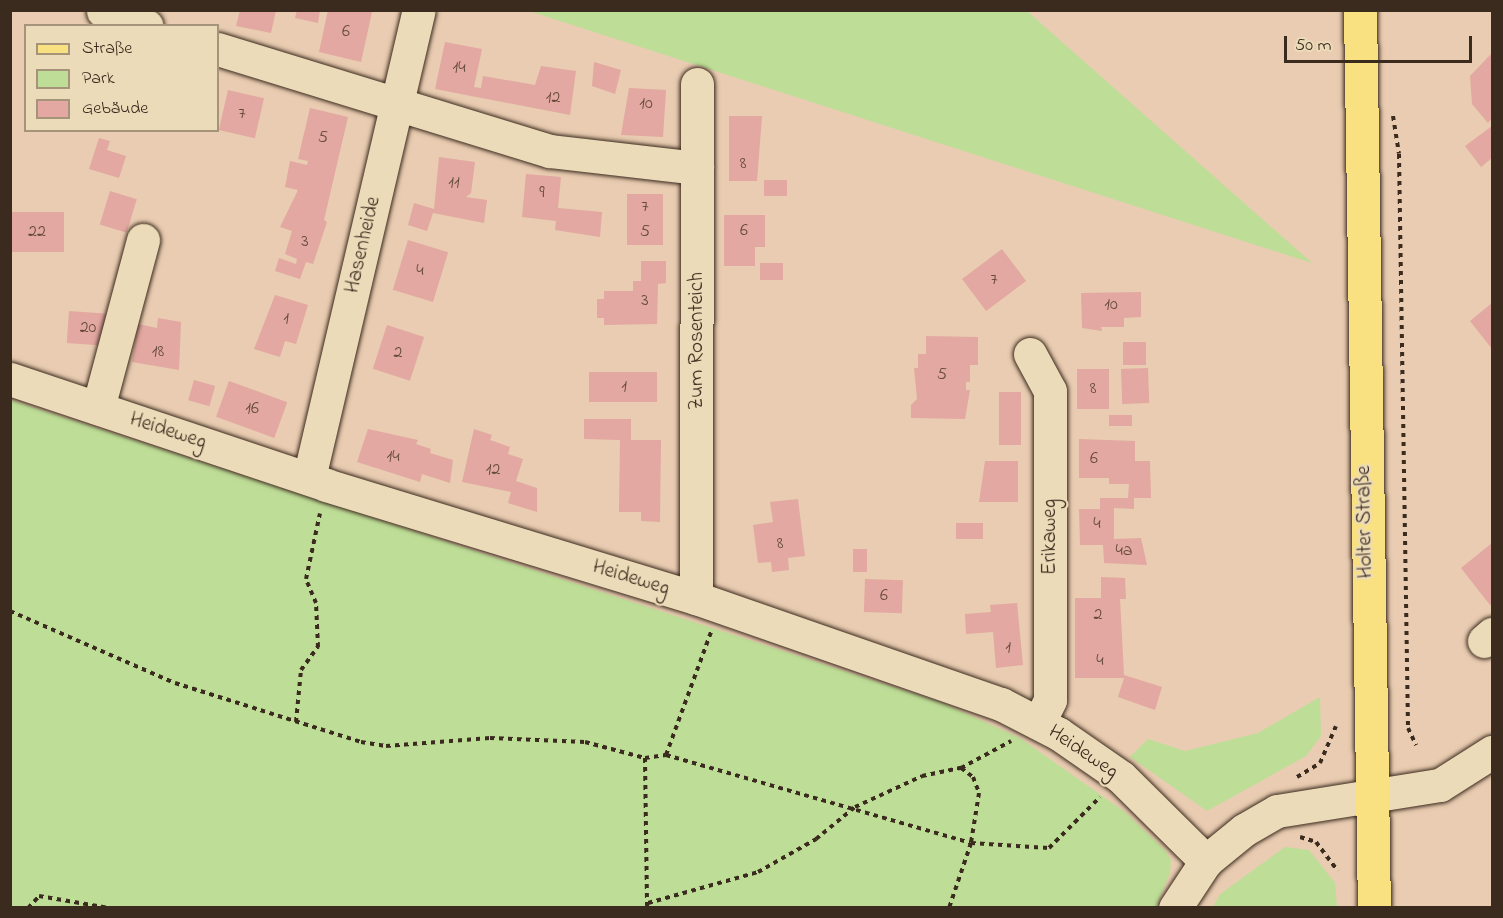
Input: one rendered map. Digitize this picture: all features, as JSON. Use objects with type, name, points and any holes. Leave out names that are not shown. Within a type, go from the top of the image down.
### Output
[{"type":"main road","name":"Holter Straße","points":[[1360,10],[1370,795],[1374,908]]},
{"type":"street","points":[[103,11],[141,24]]},
{"type":"street","name":"Hasenheide","points":[[317,481],[418,12]]},
{"type":"street","points":[[219,49],[396,107],[550,151],[697,168]]},
{"type":"street","name":"Zum Rosenteich","points":[[697,84],[708,602]]},
{"type":"street","points":[[98,408],[143,240]]},
{"type":"street","name":"Erikaweg","points":[[1030,354],[1050,391],[1050,700],[1039,723]]},
{"type":"street","name":"Heideweg","points":[[10,379],[317,481],[708,602],[928,677],[1039,723],[1120,777],[1206,861]]},
{"type":"street","points":[[1175,908],[1206,861],[1244,830],[1277,811],[1440,785],[1492,752]]},
{"type":"path","points":[[1391,108],[1399,154],[1408,728],[1416,745]]},
{"type":"path","points":[[296,722],[301,670],[318,647],[316,603],[306,579],[317,481]]},
{"type":"path","points":[[666,755],[700,672],[708,602]]},
{"type":"path","points":[[10,611],[175,683],[296,722],[387,746],[490,738],[585,742],[645,758],[666,755],[855,807],[971,843],[1049,848],[1120,777]]},
{"type":"path","points":[[645,758],[647,905],[758,872],[816,839],[855,807],[922,776],[961,768],[1039,723]]},
{"type":"path","points":[[1287,781],[1320,763],[1320,754],[1336,726]]},
{"type":"path","points":[[949,908],[971,843],[979,794],[973,777],[961,768]]},
{"type":"path","points":[[1288,839],[1297,836],[1316,842],[1338,871]]},
{"type":"path","points":[[28,908],[39,896],[109,908]]},
{"type":"green space","points":[[529,11],[1027,11],[1312,263]]},
{"type":"green space","points":[[11,400],[943,703],[1020,738],[1125,812],[1165,850],[1171,860],[1170,873],[1156,907],[11,907]]},
{"type":"green space","points":[[1320,697],[1321,736],[1306,756],[1207,811],[1130,757],[1148,739],[1185,751],[1258,733]]},
{"type":"green space","points":[[1285,847],[1309,850],[1335,883],[1337,907],[1213,907],[1220,894]]},
{"type":"building","points":[[240,10],[276,10],[271,33],[236,26]]},
{"type":"building","points":[[297,10],[320,10],[318,23],[295,18]]},
{"type":"building","points":[[328,10],[372,12],[361,62],[319,52]]},
{"type":"building","points":[[445,42],[482,49],[474,87],[481,88],[483,76],[535,85],[541,66],[576,71],[570,115],[435,89]]},
{"type":"building","points":[[1492,53],[1492,118],[1488,123],[1472,104],[1470,76]]},
{"type":"building","points":[[594,62],[621,70],[615,94],[592,86]]},
{"type":"building","points":[[629,88],[666,90],[663,137],[621,135]]},
{"type":"building","points":[[228,90],[264,98],[255,138],[219,130]]},
{"type":"building","points":[[310,108],[348,117],[324,220],[327,222],[313,264],[306,262],[300,279],[275,271],[279,258],[296,264],[297,259],[285,254],[292,231],[280,227],[298,190],[285,187],[290,161],[307,165],[308,161],[298,159]]},
{"type":"building","points":[[729,116],[762,116],[757,181],[729,181]]},
{"type":"building","points":[[1492,126],[1492,158],[1481,167],[1465,146]]},
{"type":"building","points":[[99,138],[110,141],[107,150],[126,156],[119,178],[89,169]]},
{"type":"building","points":[[439,157],[475,162],[471,193],[466,197],[487,200],[484,223],[433,213],[427,231],[408,225],[414,203],[434,209]]},
{"type":"building","points":[[526,174],[561,177],[558,208],[602,212],[600,237],[555,230],[556,221],[522,217]]},
{"type":"building","points":[[764,180],[787,180],[787,196],[764,196]]},
{"type":"building","points":[[110,191],[137,199],[127,233],[100,224]]},
{"type":"building","points":[[627,194],[663,194],[663,245],[627,245]]},
{"type":"building","points":[[10,212],[64,212],[64,252],[10,252]]},
{"type":"building","points":[[724,215],[765,215],[765,247],[755,247],[755,266],[724,266]]},
{"type":"building","points":[[408,240],[448,252],[433,302],[393,290]]},
{"type":"building","points":[[1002,249],[1026,281],[986,311],[962,279]]},
{"type":"building","points":[[641,261],[666,261],[666,283],[658,284],[657,324],[604,325],[604,318],[597,318],[597,299],[604,299],[604,291],[633,291],[633,281],[641,281]]},
{"type":"building","points":[[760,263],[783,263],[783,280],[760,280]]},
{"type":"building","points":[[1141,292],[1141,317],[1124,318],[1124,327],[1101,327],[1102,331],[1082,328],[1081,293]]},
{"type":"building","points":[[275,295],[308,305],[296,344],[285,341],[280,357],[254,349]]},
{"type":"building","points":[[1492,303],[1492,349],[1470,321]]},
{"type":"building","points":[[69,311],[108,314],[106,346],[67,343]]},
{"type":"building","points":[[158,318],[181,322],[179,370],[132,362],[138,324],[157,328]]},
{"type":"building","points":[[387,325],[424,337],[410,381],[373,369]]},
{"type":"building","points":[[926,336],[978,337],[978,365],[970,365],[970,382],[966,382],[966,390],[970,390],[965,419],[911,418],[911,405],[917,399],[914,368],[918,368],[918,354],[926,354]]},
{"type":"building","points":[[1123,342],[1146,342],[1146,365],[1123,365]]},
{"type":"building","points":[[1148,368],[1149,403],[1122,404],[1121,369]]},
{"type":"building","points":[[1077,369],[1109,369],[1109,409],[1077,409]]},
{"type":"building","points":[[589,372],[657,372],[657,402],[589,402]]},
{"type":"building","points":[[194,380],[215,386],[209,406],[188,400]]},
{"type":"building","points":[[229,381],[287,402],[274,438],[216,417]]},
{"type":"building","points":[[999,392],[1021,392],[1021,445],[999,445]]},
{"type":"building","points":[[1109,415],[1132,415],[1132,426],[1109,426]]},
{"type":"building","points":[[584,419],[631,419],[631,440],[661,440],[660,522],[641,521],[641,512],[619,512],[620,440],[584,439]]},
{"type":"building","points":[[368,429],[418,440],[416,444],[431,449],[430,453],[453,460],[450,483],[422,474],[420,482],[357,462]]},
{"type":"building","points":[[474,429],[492,435],[490,440],[510,447],[508,454],[523,459],[516,481],[537,488],[537,512],[508,503],[511,492],[462,482]]},
{"type":"building","points":[[1079,439],[1135,441],[1135,461],[1150,461],[1151,498],[1134,498],[1134,509],[1114,508],[1114,539],[1141,538],[1147,565],[1104,563],[1103,545],[1080,545],[1079,509],[1100,509],[1100,498],[1128,498],[1129,484],[1109,484],[1109,478],[1079,478]]},
{"type":"building","points":[[985,461],[1018,461],[1018,502],[979,502]]},
{"type":"building","points":[[798,499],[805,556],[788,558],[789,570],[772,572],[771,562],[758,563],[753,525],[773,522],[770,502]]},
{"type":"building","points":[[956,523],[983,523],[983,539],[956,539]]},
{"type":"building","points":[[1492,543],[1492,603],[1490,605],[1461,568]]},
{"type":"building","points":[[853,549],[867,549],[867,572],[853,572]]},
{"type":"building","points":[[1101,577],[1125,578],[1126,599],[1120,599],[1124,675],[1162,687],[1155,710],[1118,697],[1124,678],[1075,678],[1075,598],[1101,598]]},
{"type":"building","points":[[865,579],[903,580],[902,613],[864,612]]},
{"type":"building","points":[[1017,603],[1023,665],[996,668],[993,632],[966,634],[965,614],[991,612],[990,605]]}]
